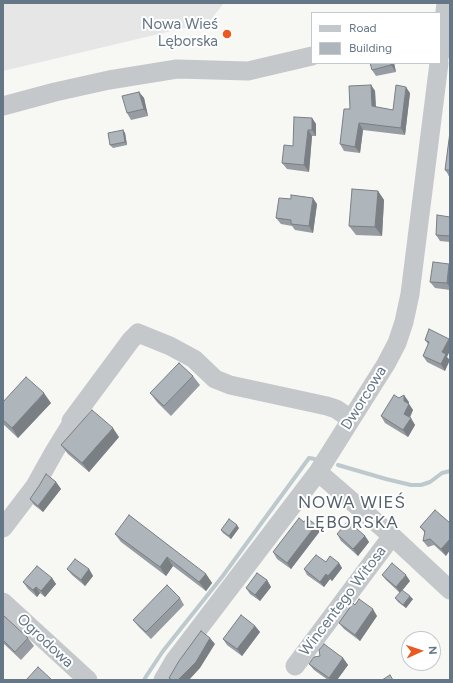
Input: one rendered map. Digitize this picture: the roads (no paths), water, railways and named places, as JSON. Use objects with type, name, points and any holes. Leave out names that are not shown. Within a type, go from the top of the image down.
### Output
[{"type":"street","points":[[441,46],[446,3]]},
{"type":"street","points":[[3,106],[55,92],[109,80],[177,69],[248,71],[311,56]]},
{"type":"street","name":"Dworcowa","points":[[163,680],[174,660],[318,472],[386,364],[397,343],[404,322],[410,294],[439,64]]},
{"type":"street","points":[[3,528],[35,486],[70,423],[131,340],[138,333],[170,346],[194,359],[215,379],[230,385],[327,406],[351,419]]},
{"type":"street","name":"Wincentego Witosa","points":[[318,472],[392,536],[450,590]]},
{"type":"street","name":"Wincentego Witosa","points":[[295,666],[392,536]]},
{"type":"street","name":"Ogrodowa","points":[[3,602],[88,680]]},
{"type":"waterway","points":[[144,680],[163,651],[222,577],[309,458],[315,459]]},
{"type":"waterway","points":[[338,465],[411,485],[421,485],[430,482],[442,473],[450,471]]},
{"type":"place","name":"Nowa Wieś Lęborska","points":[[227,34]]},
{"type":"district","name":"NOWA WIEŚ LĘBORSKA","points":[[352,513]]}]
